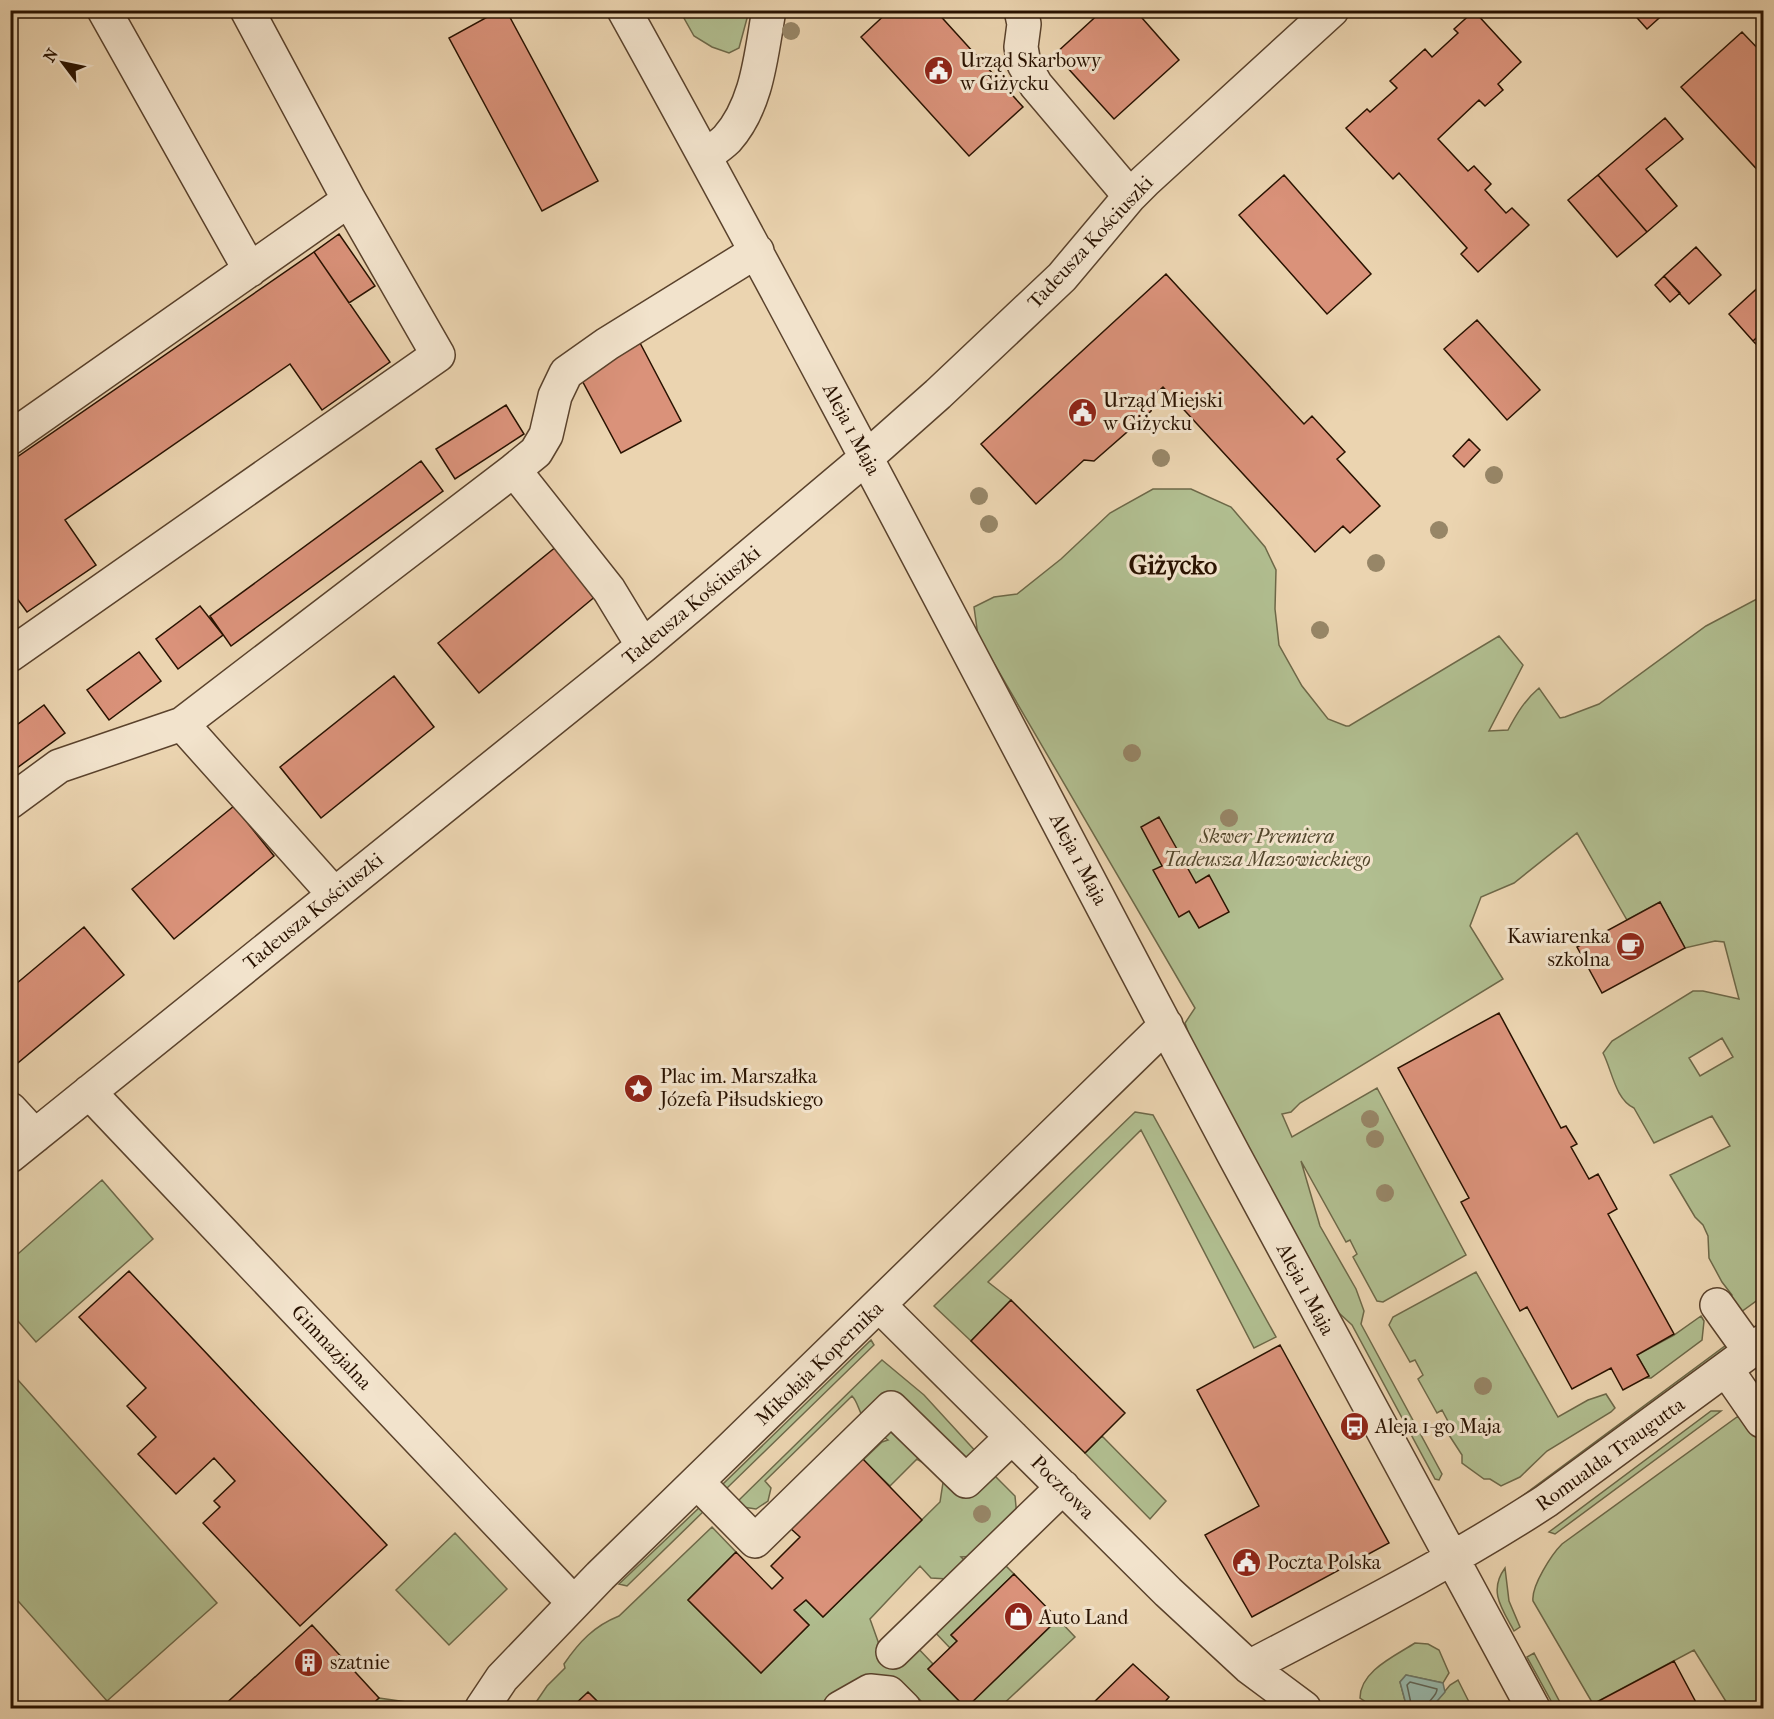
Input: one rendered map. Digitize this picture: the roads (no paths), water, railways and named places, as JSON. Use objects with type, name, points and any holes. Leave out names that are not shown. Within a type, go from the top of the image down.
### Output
[{"type":"street","points":[[104,10],[250,270]]},
{"type":"street","points":[[10,655],[438,355],[349,200],[247,10]]},
{"type":"street","name":"Aleja 1 Maja","points":[[624,10],[757,251],[1166,1025],[1533,1708]]},
{"type":"street","points":[[705,156],[726,140],[742,118],[755,86],[769,10]]},
{"type":"street","points":[[1021,10],[1024,24],[1021,47],[1024,64],[1036,85],[1130,196]]},
{"type":"street","name":"Tadeusza Kościuszki","points":[[23,1146],[643,646],[867,458],[1062,277],[1130,196],[1332,10]]},
{"type":"street","points":[[10,438],[349,200]]},
{"type":"street","points":[[10,802],[59,766],[182,724],[536,452],[546,435],[555,396],[566,373],[607,344],[757,251]]},
{"type":"street","points":[[514,470],[609,590],[643,646]]},
{"type":"street","points":[[182,724],[333,894]]},
{"type":"street","name":"Mikołaja Kopernika","points":[[482,1708],[502,1678],[574,1603],[1166,1025]]},
{"type":"street","name":"Gimnazjalna","points":[[89,1092],[574,1603]]},
{"type":"street","points":[[10,1109],[23,1146]]},
{"type":"street","name":"Pocztowa","points":[[879,1305],[1168,1592],[1249,1667],[1304,1708]]},
{"type":"street","points":[[1717,1305],[1747,1354],[1762,1420]]},
{"type":"street","name":"Romualda Traugutta","points":[[1451,1559],[1546,1501],[1747,1354]]},
{"type":"street","points":[[697,1482],[755,1541],[891,1408],[966,1481],[1012,1437]]},
{"type":"street","points":[[893,1652],[1063,1487]]},
{"type":"street","points":[[1249,1667],[1451,1559]]},
{"type":"street","points":[[840,1708],[870,1691],[889,1693],[904,1708]]},
{"type":"water","points":[[1406,1675],[1443,1683],[1445,1692],[1431,1708],[1407,1708],[1400,1682]]},
{"type":"place","name":"Urząd Skarbowy w Giżycku","points":[[939,71]]},
{"type":"place","name":"Urząd Miejski w Giżycku","points":[[1082,412]]},
{"type":"place","name":"Kawiarenka szkolna","points":[[1631,947]]},
{"type":"place","name":"Plac im. Marszałka Józefa Piłsudskiego","points":[[639,1088]]},
{"type":"place","name":"Aleja 1-go Maja","points":[[1354,1426]]},
{"type":"place","name":"Poczta Polska","points":[[1246,1562]]},
{"type":"place","name":"Auto Land","points":[[1018,1617]]},
{"type":"place","name":"szatnie","points":[[309,1662]]},
{"type":"district","name":"Giżycko","points":[[1173,565]]},
{"type":"park label","name":"Skwer Premiera Tadeusza Mazowieckiego","points":[[1267,848]]}]
